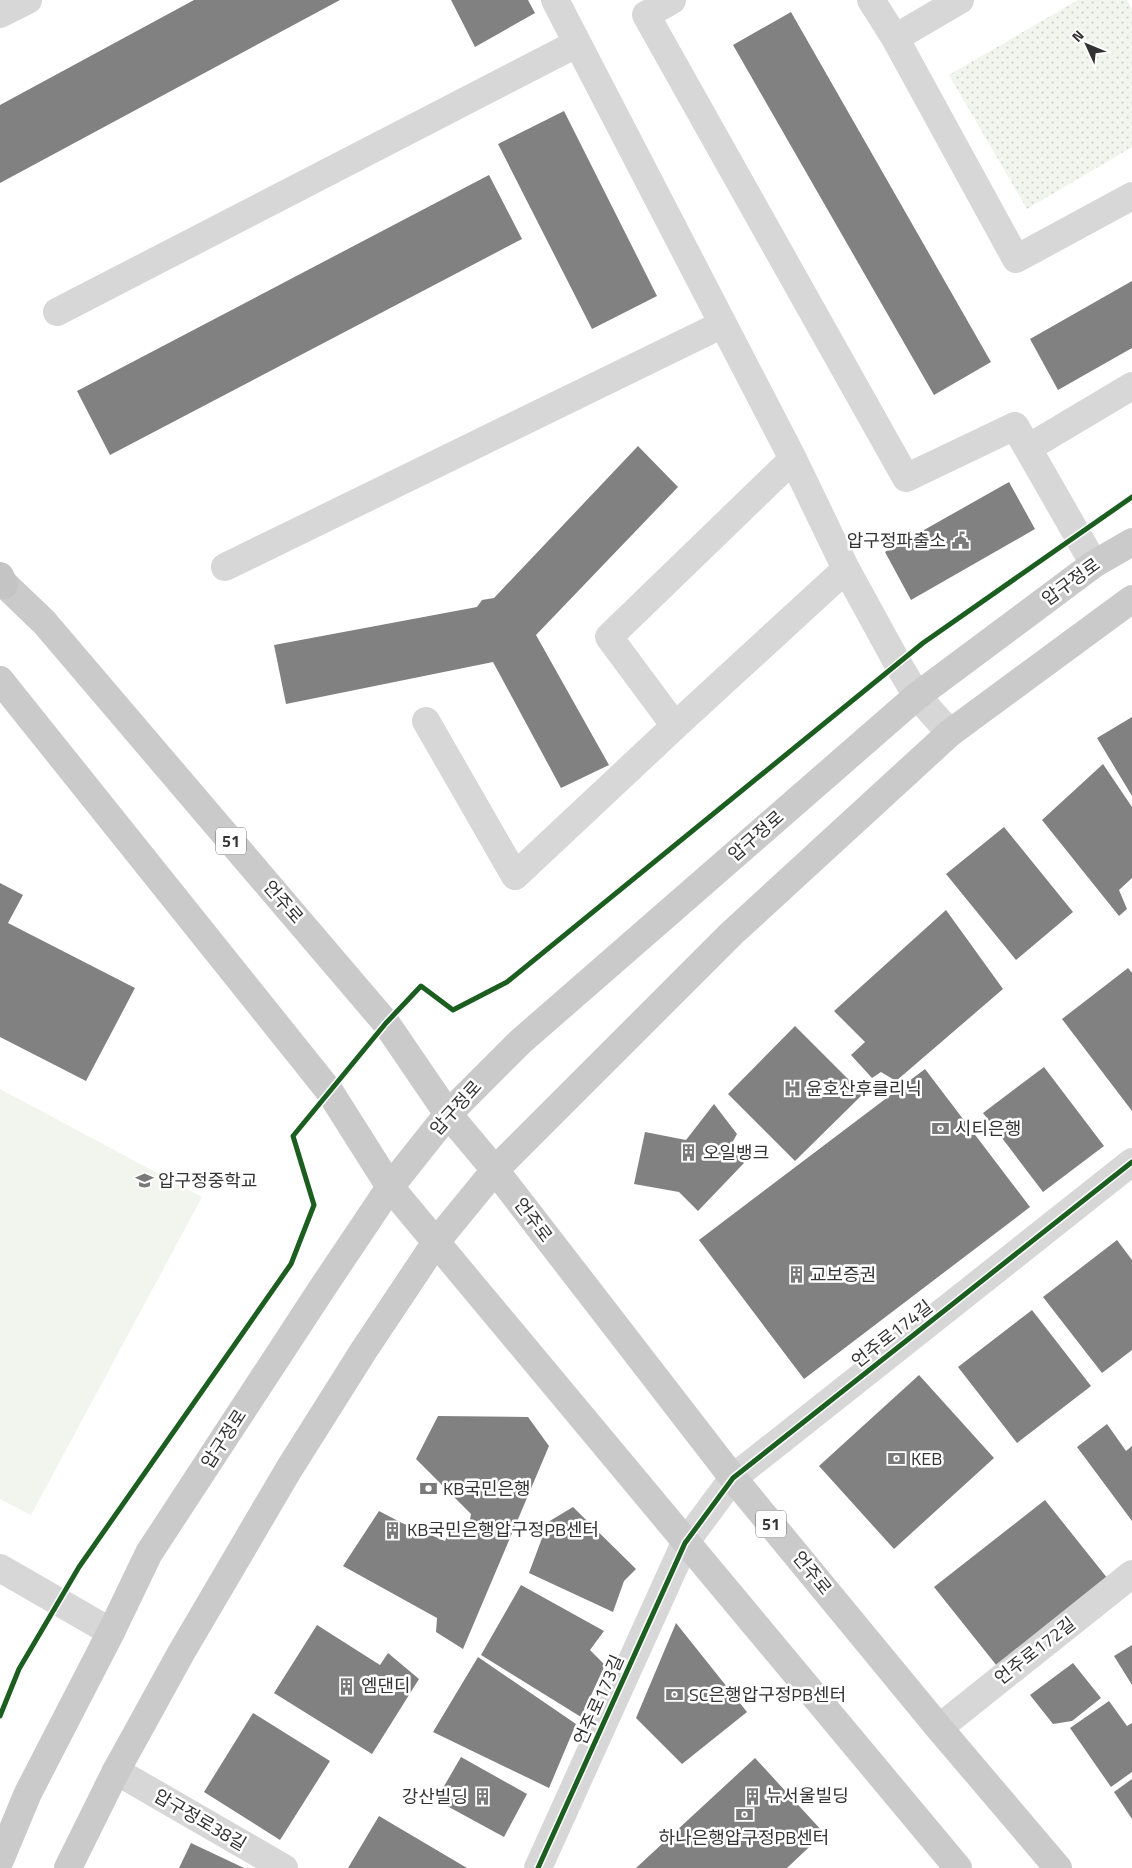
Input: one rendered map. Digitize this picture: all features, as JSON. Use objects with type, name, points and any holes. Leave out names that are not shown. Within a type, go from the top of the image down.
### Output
[{"type":"main road","name":"압구정로","points":[[0,1860],[28,1793],[150,1553],[322,1286],[390,1187],[448,1114],[520,1042],[917,696],[1094,564],[1132,542]]},
{"type":"main road","name":"언주로","points":[[1,580],[44,622],[386,1023],[448,1114],[495,1170],[733,1478],[939,1728],[1058,1868]]},
{"type":"main road","points":[[68,1868],[116,1771],[180,1653],[289,1469],[364,1350],[436,1242],[495,1170],[732,933],[950,733],[1132,599]]},
{"type":"main road","points":[[0,680],[330,1092],[390,1187],[958,1868]]},
{"type":"street","points":[[0,14],[28,0]]},
{"type":"street","points":[[554,0],[724,324],[793,459],[846,569],[917,696],[950,733]]},
{"type":"street","points":[[672,0],[646,15],[906,478],[1015,426],[1094,564]]},
{"type":"street","points":[[871,0],[895,38],[1016,259],[1132,196]]},
{"type":"street","points":[[895,38],[960,0]]},
{"type":"street","points":[[57,312],[576,44]]},
{"type":"street","points":[[225,567],[724,324]]},
{"type":"street","points":[[1028,448],[1132,386]]},
{"type":"street","points":[[675,726],[609,637],[793,459]]},
{"type":"street","points":[[426,722],[515,876],[846,569]]},
{"type":"street","name":"언주로174길","points":[[685,1543],[733,1478],[1132,1162]]},
{"type":"street","name":"언주로173길","points":[[538,1868],[685,1543]]},
{"type":"street","name":"언주로172길","points":[[939,1728],[1132,1574]]},
{"type":"street","points":[[3,1577],[111,1632]]},
{"type":"street","name":"압구정로38길","points":[[116,1771],[284,1868]]},
{"type":"shaded area","points":[[1078,0],[1127,0],[1132,9],[1132,147],[1027,209],[949,75]]},
{"type":"shaded area","points":[[0,1089],[202,1197],[31,1515],[0,1499]]},
{"type":"building","points":[[194,0],[340,0],[0,183],[0,105]]},
{"type":"building","points":[[451,0],[528,0],[535,13],[475,47]]},
{"type":"building","points":[[791,12],[991,362],[934,395],[733,45]]},
{"type":"building","points":[[564,111],[657,296],[592,329],[498,144]]},
{"type":"building","points":[[489,175],[522,239],[110,455],[77,391]]},
{"type":"building","points":[[1132,281],[1132,348],[1058,390],[1030,339]]},
{"type":"building","points":[[638,446],[678,487],[536,635],[609,765],[561,788],[493,662],[286,704],[274,645],[477,607],[482,600],[494,598]]},
{"type":"building","name":"압구정파출소","points":[[1009,482],[1035,529],[911,600],[885,552]]},
{"type":"building","points":[[1132,717],[1132,796],[1097,738]]},
{"type":"building","points":[[1103,764],[1132,807],[1132,878],[1119,890],[1127,909],[1119,916],[1042,820]]},
{"type":"building","points":[[1004,827],[1073,912],[1016,960],[946,874]]},
{"type":"building","points":[[0,883],[23,895],[8,923],[135,988],[86,1081],[0,1037]]},
{"type":"building","points":[[946,910],[1003,989],[896,1081],[881,1072],[872,1078],[851,1055],[865,1042],[834,1011]]},
{"type":"building","points":[[1128,968],[1132,973],[1132,1111],[1062,1019]]},
{"type":"building","points":[[795,1026],[863,1094],[795,1161],[728,1094]]},
{"type":"building","points":[[1044,1067],[1104,1146],[1043,1192],[983,1113]]},
{"type":"building","points":[[925,1069],[1030,1207],[804,1379],[699,1240]]},
{"type":"building","name":"오일뱅크","points":[[714,1104],[737,1134],[732,1143],[744,1163],[698,1211],[679,1192],[634,1184],[645,1132],[686,1140]]},
{"type":"building","points":[[1117,1240],[1132,1260],[1132,1350],[1102,1373],[1043,1297]]},
{"type":"building","points":[[1032,1310],[1091,1386],[1017,1443],[958,1367]]},
{"type":"building","points":[[919,1375],[994,1458],[894,1549],[819,1466]]},
{"type":"building","name":"KB국민은행압구정PB센터","points":[[438,1416],[528,1417],[549,1446],[463,1649],[436,1632],[437,1618],[343,1566],[379,1511],[445,1541],[453,1523],[467,1536],[471,1514],[416,1459]]},
{"type":"building","points":[[1107,1424],[1126,1451],[1132,1446],[1132,1521],[1077,1447]]},
{"type":"building","points":[[1045,1500],[1108,1579],[997,1666],[934,1587]]},
{"type":"building","points":[[573,1507],[636,1569],[624,1581],[613,1612],[529,1573],[548,1522]]},
{"type":"building","points":[[521,1585],[604,1631],[590,1650],[605,1665],[581,1717],[481,1655]]},
{"type":"building","points":[[676,1623],[747,1712],[682,1764],[636,1718]]},
{"type":"building","name":"엠댄디","points":[[317,1625],[380,1665],[388,1653],[419,1679],[372,1754],[274,1693]]},
{"type":"building","points":[[1132,1645],[1132,1685],[1114,1656]]},
{"type":"building","points":[[478,1657],[576,1724],[549,1788],[433,1732]]},
{"type":"building","points":[[1073,1663],[1101,1698],[1072,1721],[1053,1724],[1030,1695]]},
{"type":"building","points":[[1109,1701],[1127,1726],[1132,1723],[1132,1772],[1111,1787],[1070,1728]]},
{"type":"building","points":[[253,1713],[330,1761],[280,1840],[204,1792]]},
{"type":"building","name":"강산빌딩","points":[[461,1757],[527,1794],[504,1837],[436,1800]]},
{"type":"building","name":"뉴서울빌딩","points":[[755,1758],[824,1833],[787,1868],[636,1868]]},
{"type":"building","points":[[1132,1779],[1132,1819],[1114,1792]]},
{"type":"building","points":[[379,1816],[467,1868],[348,1868]]},
{"type":"building","points":[[191,1843],[244,1868],[179,1868]]},
{"type":"cycle path","points":[[0,1716],[19,1669],[79,1567],[291,1264],[314,1205],[293,1136],[386,1023],[421,986],[453,1010],[507,982],[923,643],[1132,497]]},
{"type":"cycle path","points":[[538,1868],[685,1543],[733,1478],[1132,1162]]},
{"type":"place","name":"압구정파출소","points":[[960,541]]},
{"type":"place","name":"윤호산후클리닉","points":[[792,1089]]},
{"type":"place","name":"시티은행","points":[[941,1129]]},
{"type":"place","name":"오일뱅크","points":[[689,1153]]},
{"type":"place","name":"압구정중학교","points":[[144,1181]]},
{"type":"place","name":"교보증권","points":[[796,1275]]},
{"type":"place","name":"KEB","points":[[897,1459]]},
{"type":"place","name":"KB국민은행","points":[[429,1489]]},
{"type":"place","name":"KB국민은행압구정PB센터","points":[[393,1530]]},
{"type":"place","name":"엠댄디","points":[[347,1686]]},
{"type":"place","name":"SC은행압구정PB센터","points":[[675,1695]]},
{"type":"place","name":"뉴서울빌딩","points":[[752,1796]]},
{"type":"place","name":"강산빌딩","points":[[482,1797]]},
{"type":"place","name":"하나은행압구정PB센터","points":[[744,1815]]}]
